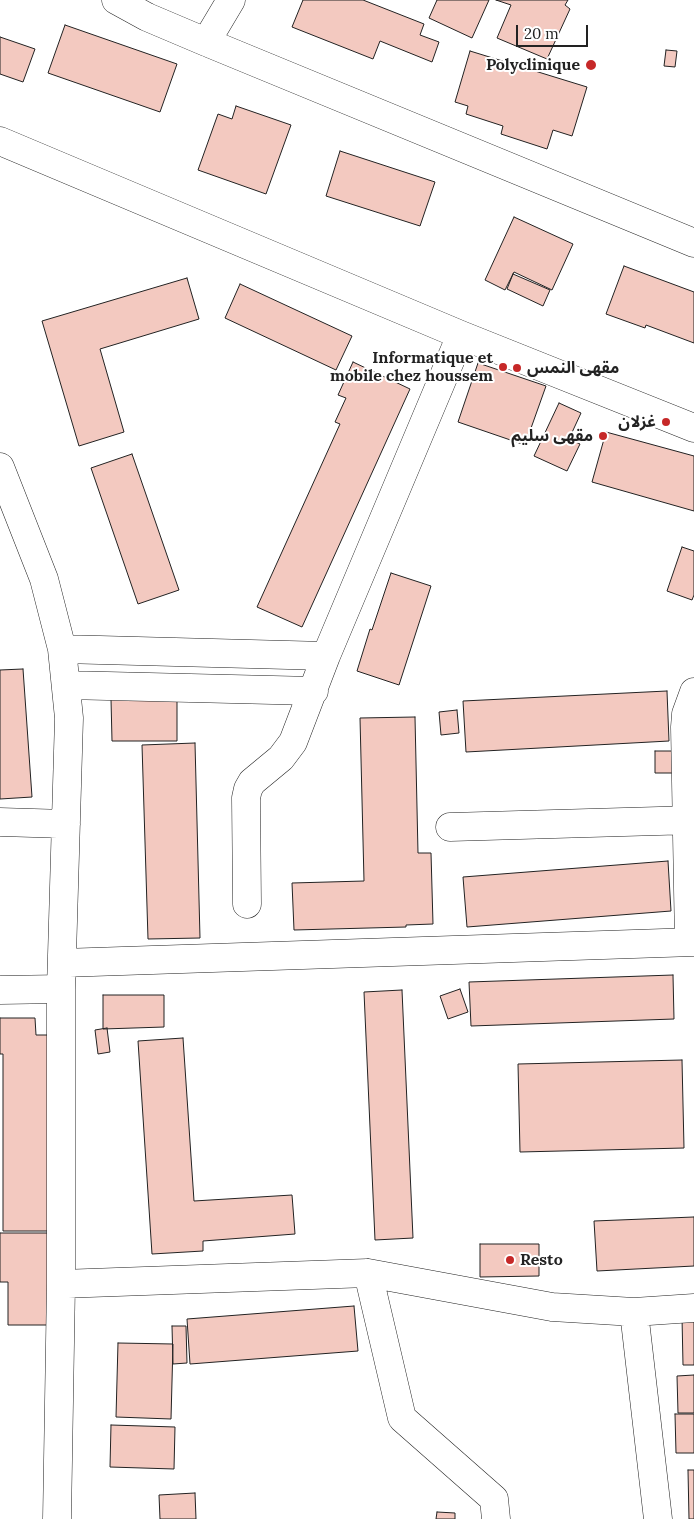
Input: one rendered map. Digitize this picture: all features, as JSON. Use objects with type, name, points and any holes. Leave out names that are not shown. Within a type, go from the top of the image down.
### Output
[{"type":"street","points":[[116,0],[147,17],[206,42],[694,243]]},
{"type":"street","points":[[206,42],[231,0]]},
{"type":"street","points":[[0,140],[461,335],[694,428]]},
{"type":"street","points":[[247,904],[246,798],[248,789],[258,775],[288,750],[293,742],[326,656],[461,335]]},
{"type":"street","points":[[0,467],[44,579],[62,648],[69,718],[62,976],[61,1284],[57,1519]]},
{"type":"street","points":[[62,648],[326,656]]},
{"type":"street","points":[[66,684],[314,690]]},
{"type":"street","points":[[0,990],[62,976],[692,942],[690,820],[685,720],[694,692]]},
{"type":"street","points":[[450,827],[690,820]]},
{"type":"street","points":[[0,822],[66,824]]},
{"type":"street","points":[[61,1284],[368,1273],[552,1307],[634,1312],[694,1308]]},
{"type":"street","points":[[368,1273],[402,1418],[494,1499],[496,1519]]},
{"type":"street","points":[[634,1312],[658,1519]]},
{"type":"building","points":[[303,0],[363,0],[424,24],[420,35],[439,42],[432,62],[380,41],[373,59],[292,27]]},
{"type":"building","points":[[437,0],[489,0],[472,38],[429,18]]},
{"type":"building","points":[[496,0],[568,0],[565,5],[570,9],[547,59],[497,38],[511,5]]},
{"type":"building","points":[[65,25],[177,64],[160,112],[48,73]]},
{"type":"building","points":[[0,37],[35,49],[23,82],[0,74]]},
{"type":"building","points":[[666,50],[677,51],[675,67],[664,66]]},
{"type":"building","points":[[470,51],[587,87],[572,136],[553,130],[547,149],[501,134],[503,126],[466,114],[468,106],[455,102]]},
{"type":"building","points":[[236,106],[291,125],[266,194],[198,170],[218,114],[232,119]]},
{"type":"building","points":[[340,151],[435,182],[420,226],[326,196]]},
{"type":"building","points":[[514,217],[573,244],[552,290],[514,272],[505,290],[485,280]]},
{"type":"building","points":[[624,266],[694,292],[694,343],[646,325],[645,328],[606,314]]},
{"type":"building","points":[[513,274],[550,290],[543,306],[507,289]]},
{"type":"building","points":[[187,278],[199,319],[100,349],[124,432],[79,446],[42,321]]},
{"type":"building","points":[[240,284],[352,336],[336,370],[225,318]]},
{"type":"building","points":[[353,362],[410,389],[302,627],[257,607],[340,424],[335,422],[346,398],[338,395]]},
{"type":"building","points":[[478,363],[546,386],[525,445],[458,422]]},
{"type":"building","points":[[559,403],[581,413],[569,439],[580,444],[567,471],[534,456]]},
{"type":"building","points":[[606,432],[694,456],[694,511],[592,482]]},
{"type":"building","points":[[132,454],[179,590],[138,604],[91,468]]},
{"type":"building","points":[[682,547],[694,551],[694,595],[692,600],[667,591]]},
{"type":"building","points":[[391,573],[431,586],[399,685],[357,671]]},
{"type":"building","points":[[23,669],[32,797],[0,799],[0,670]]},
{"type":"building","points":[[667,691],[669,741],[466,752],[463,701]]},
{"type":"building","points":[[111,699],[177,699],[177,741],[112,741]]},
{"type":"building","points":[[457,710],[459,733],[441,735],[439,712]]},
{"type":"building","points":[[415,717],[418,853],[431,853],[433,924],[406,925],[406,927],[294,930],[292,883],[364,881],[360,718]]},
{"type":"building","points":[[195,743],[200,938],[148,939],[142,745]]},
{"type":"building","points":[[655,751],[675,751],[675,773],[655,773]]},
{"type":"building","points":[[668,861],[671,911],[467,927],[463,877]]},
{"type":"building","points":[[673,975],[674,1019],[471,1026],[469,982]]},
{"type":"building","points":[[460,989],[468,1012],[448,1019],[440,996]]},
{"type":"building","points":[[402,990],[413,1238],[375,1240],[364,992]]},
{"type":"building","points":[[103,995],[164,995],[164,1027],[103,1029]]},
{"type":"building","points":[[0,1018],[35,1018],[36,1035],[52,1035],[57,1231],[3,1231],[3,1054],[0,1054]]},
{"type":"building","points":[[107,1028],[110,1052],[98,1054],[95,1030]]},
{"type":"building","points":[[183,1038],[194,1201],[292,1195],[295,1234],[203,1241],[203,1251],[152,1254],[138,1041]]},
{"type":"building","points":[[682,1060],[684,1148],[520,1152],[518,1064]]},
{"type":"building","points":[[694,1217],[694,1266],[597,1271],[594,1221]]},
{"type":"building","points":[[0,1233],[58,1233],[51,1325],[8,1325],[8,1282],[0,1282]]},
{"type":"building","name":"Resto","points":[[480,1244],[539,1244],[539,1276],[480,1277]]},
{"type":"building","points":[[354,1306],[358,1351],[190,1364],[187,1319]]},
{"type":"building","points":[[682,1317],[694,1317],[694,1365],[683,1365]]},
{"type":"building","points":[[172,1326],[186,1326],[187,1363],[173,1364]]},
{"type":"building","points":[[118,1343],[173,1344],[171,1419],[116,1417]]},
{"type":"building","points":[[694,1375],[694,1413],[678,1413],[677,1376]]},
{"type":"building","points":[[675,1414],[694,1414],[694,1453],[676,1453]]},
{"type":"building","points":[[111,1425],[175,1427],[174,1469],[110,1467]]},
{"type":"building","points":[[688,1470],[694,1470],[694,1519],[689,1519]]},
{"type":"building","points":[[195,1493],[196,1519],[160,1519],[159,1495]]},
{"type":"building","points":[[437,1512],[455,1513],[455,1519],[436,1519]]},
{"type":"place","name":"Polyclinique","points":[[591,65]]},
{"type":"place","name":"Informatique et mobile chez houssem","points":[[503,367]]},
{"type":"place","name":"مقهى النمس","points":[[517,368]]},
{"type":"place","name":"غزلان","points":[[666,422]]},
{"type":"place","name":"مقهى سليم","points":[[603,436]]},
{"type":"place","name":"Resto","points":[[510,1260]]}]
